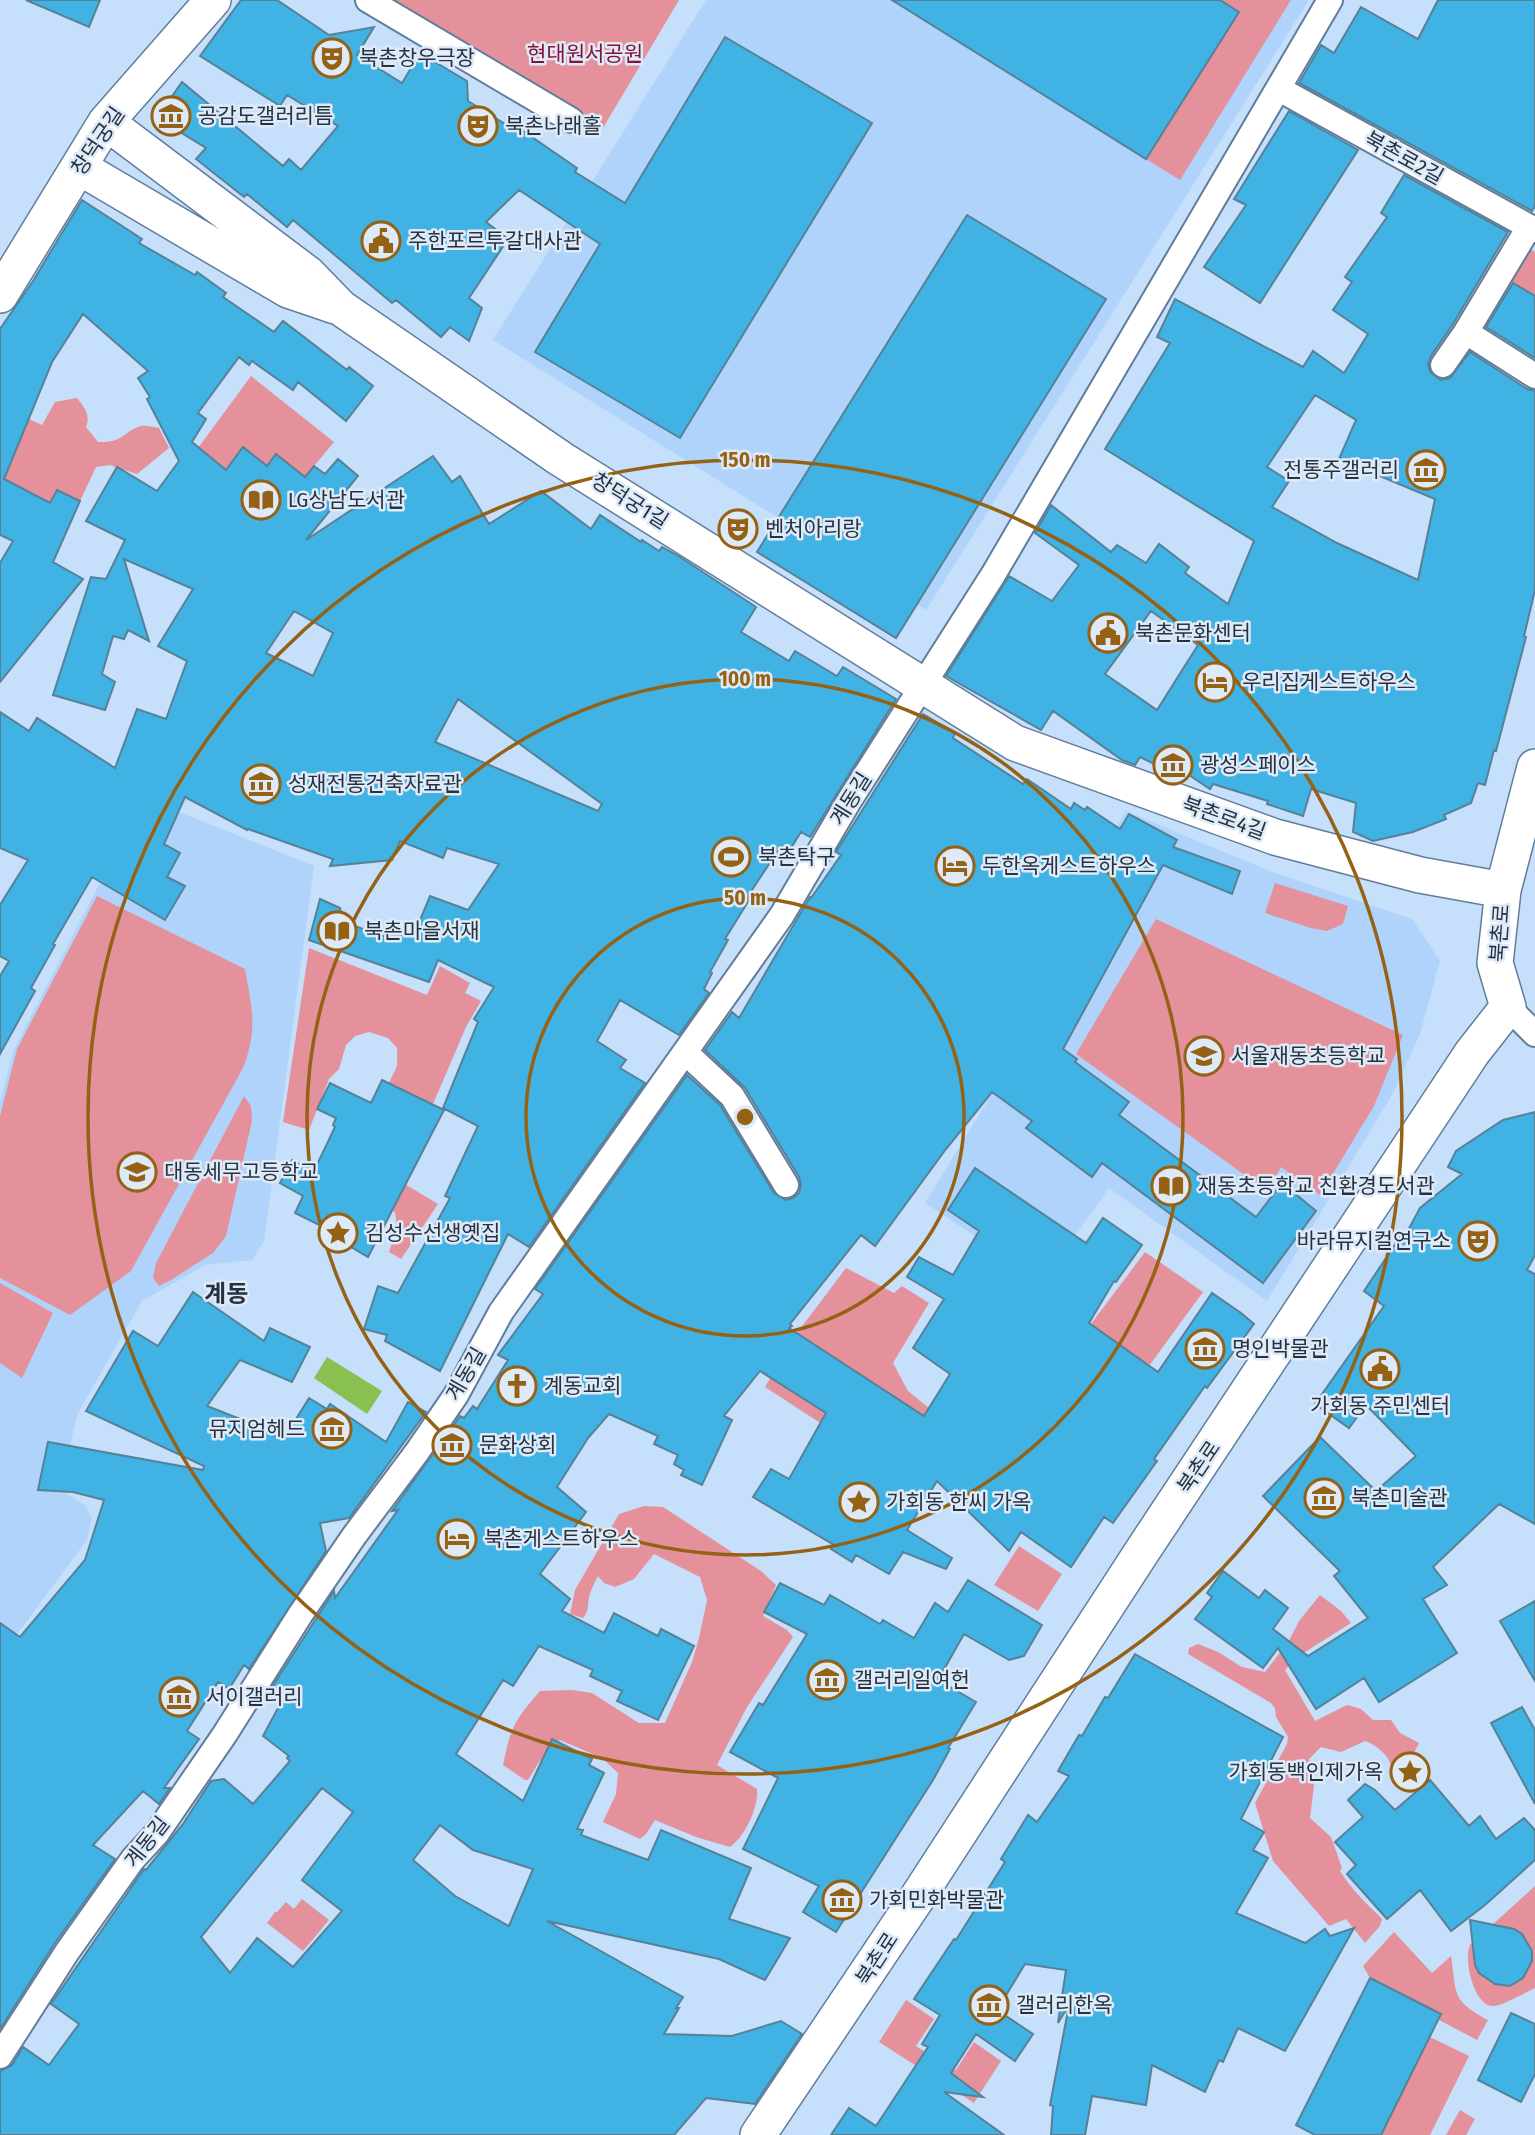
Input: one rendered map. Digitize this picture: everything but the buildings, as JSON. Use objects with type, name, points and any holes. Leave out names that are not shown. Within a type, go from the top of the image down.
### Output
[{"type":"street","name":"창덕궁길","points":[[0,295],[106,122],[214,0]]},
{"type":"street","points":[[368,0],[571,120]]},
{"type":"street","name":"계동길","points":[[0,2056],[75,1942],[133,1859],[157,1833],[225,1734],[300,1615],[354,1536],[449,1406],[501,1312],[782,915],[849,801],[993,575],[1331,0]]},
{"type":"street","name":"북촌로2길","points":[[1279,89],[1532,228],[1443,365]]},
{"type":"street","name":"창덕궁1길","points":[[106,122],[308,274],[341,308],[561,459],[923,686]]},
{"type":"street","name":"창덕궁1길","points":[[79,167],[288,290],[341,308]]},
{"type":"street","points":[[1466,332],[1535,376]]},
{"type":"street","name":"북촌로4길","points":[[923,686],[1015,743],[1275,837],[1420,875],[1503,890]]},
{"type":"street","name":"북촌로","points":[[758,2135],[910,1909],[1143,1550],[1472,1053],[1508,1007],[1494,963],[1503,890],[1535,767]]},
{"type":"street","points":[[1508,1007],[1535,1034]]},
{"type":"street","points":[[686,1053],[732,1096],[786,1185]]},
{"type":"shaded area","points":[[706,0],[1309,0],[926,610],[493,340]]},
{"type":"shaded area","name":"대동세무고등학교","points":[[144,798],[314,866],[264,1241],[252,1260],[205,1265],[142,1301],[78,1413],[71,1441],[64,1492],[85,1505],[92,1518],[87,1540],[0,1657],[0,1103],[14,1049]]},
{"type":"shaded area","name":"서울재동초등학교","points":[[1126,811],[1272,872],[1412,919],[1440,961],[1420,1034],[1392,1095],[1267,1301],[1109,1188],[1043,1281],[925,1203],[1008,1068],[987,1044]]},
{"type":"shaded area","points":[[327,1357],[382,1391],[367,1414],[314,1378]]},
{"type":"green space","name":"현대원서공원","points":[[388,0],[679,0],[603,128]]},
{"type":"green space","points":[[1220,0],[1291,0],[1180,180],[1146,159],[1238,12]]},
{"type":"green space","points":[[1527,247],[1535,252],[1535,296],[1506,280]]},
{"type":"green space","points":[[251,376],[334,442],[305,477],[276,454],[267,466],[226,470],[198,448]]},
{"type":"green space","points":[[77,398],[87,415],[86,427],[98,442],[114,441],[135,428],[147,426],[159,428],[169,448],[137,474],[110,465],[96,467],[80,501],[57,490],[50,503],[0,478],[0,433],[19,442],[29,419],[42,425],[55,402]]},
{"type":"green space","points":[[1275,883],[1348,906],[1343,924],[1327,931],[1265,913]]},
{"type":"green space","points":[[97,896],[245,969],[252,1030],[243,1068],[131,1271],[70,1315],[0,1278],[0,1116],[17,1049]]},
{"type":"green space","points":[[1156,919],[1403,1035],[1374,1106],[1320,1195],[1281,1167],[1267,1191],[1076,1054]]},
{"type":"green space","points":[[309,948],[427,995],[440,966],[470,983],[465,993],[481,1001],[466,1027],[433,1104],[389,1083],[397,1066],[397,1048],[388,1038],[369,1032],[355,1036],[346,1045],[339,1069],[329,1079],[309,1130],[283,1122]]},
{"type":"green space","points":[[244,1096],[251,1106],[252,1121],[226,1236],[213,1253],[159,1286],[153,1278],[156,1263]]},
{"type":"green space","points":[[395,1178],[438,1204],[401,1259],[389,1252],[397,1227],[395,1212],[337,1181]]},
{"type":"green space","points":[[1145,1252],[1203,1292],[1149,1366],[1091,1324]]},
{"type":"green space","points":[[846,1268],[894,1293],[902,1286],[929,1303],[893,1363],[908,1391],[961,1434],[917,1486],[765,1387],[800,1329]]},
{"type":"green space","points":[[0,1283],[53,1313],[22,1378],[0,1363]]},
{"type":"green space","points":[[644,1506],[663,1507],[761,1571],[776,1585],[763,1616],[787,1630],[793,1637],[747,1707],[717,1765],[757,1789],[756,1804],[750,1821],[730,1847],[696,1837],[655,1820],[640,1839],[603,1822],[616,1794],[618,1773],[602,1758],[560,1740],[539,1762],[528,1780],[503,1765],[515,1725],[540,1691],[572,1690],[592,1693],[639,1723],[665,1723],[692,1662],[699,1638],[707,1600],[700,1577],[654,1554],[634,1579],[615,1587],[604,1583],[598,1576],[583,1618],[570,1614],[575,1590],[619,1514]]},
{"type":"green space","points":[[1019,1546],[1062,1574],[1038,1611],[994,1585]]},
{"type":"green space","points":[[1320,1595],[1341,1611],[1351,1623],[1294,1659],[1285,1670],[1315,1721],[1347,1705],[1361,1709],[1373,1720],[1391,1720],[1400,1733],[1419,1743],[1403,1769],[1390,1764],[1380,1750],[1365,1741],[1341,1752],[1321,1747],[1309,1759],[1314,1786],[1310,1818],[1331,1837],[1344,1877],[1382,1919],[1380,1926],[1365,1943],[1346,1919],[1329,1926],[1273,1861],[1255,1803],[1287,1744],[1288,1737],[1276,1717],[1275,1708],[1271,1703],[1188,1654],[1189,1648],[1198,1644],[1218,1652],[1242,1667],[1265,1672]]},
{"type":"green space","points":[[1535,1886],[1535,1988],[1503,2003],[1487,2005],[1476,1991],[1469,1971],[1470,1945]],"holes":[[[1505,1927],[1514,1934],[1521,1957],[1519,1969],[1505,1984],[1494,1983],[1480,1973]]]},
{"type":"green space","points":[[302,1899],[329,1920],[303,1951],[267,1923],[286,1902],[294,1909]]},
{"type":"green space","points":[[1394,1932],[1432,1973],[1451,1956],[1458,1995],[1467,2007],[1488,2020],[1477,2040],[1439,2020],[1441,2014],[1370,1978],[1363,1966]]},
{"type":"green space","points":[[906,2000],[934,2019],[916,2046],[956,2070],[974,2042],[1001,2061],[974,2103],[879,2042]]},
{"type":"green space","points":[[1430,2037],[1469,2056],[1430,2135],[1381,2135]]},
{"type":"green space","points":[[1460,2110],[1475,2119],[1466,2135],[1446,2135]]},
{"type":"place","name":"북촌창우극장","points":[[332,58]]},
{"type":"place","name":"공감도갤러리틈","points":[[171,116]]},
{"type":"place","name":"북촌나래홀","points":[[478,126]]},
{"type":"place","name":"주한포르투갈대사관","points":[[381,241]]},
{"type":"place","name":"전통주갤러리","points":[[1426,470]]},
{"type":"place","name":"LG상남도서관","points":[[261,500]]},
{"type":"place","name":"벤처아리랑","points":[[738,529]]},
{"type":"place","name":"북촌문화센터","points":[[1108,633]]},
{"type":"place","name":"우리집게스트하우스","points":[[1215,682]]},
{"type":"place","name":"광성스페이스","points":[[1173,765]]},
{"type":"place","name":"성재전통건축자료관","points":[[261,784]]},
{"type":"place","name":"북촌탁구","points":[[731,857]]},
{"type":"place","name":"두한옥게스트하우스","points":[[955,866]]},
{"type":"place","name":"북촌마을서재","points":[[337,931]]},
{"type":"place","name":"서울재동초등학교","points":[[1204,1056]]},
{"type":"place","name":"대동세무고등학교","points":[[137,1172]]},
{"type":"place","name":"재동초등학교 친환경도서관","points":[[1171,1186]]},
{"type":"place","name":"김성수선생옛집","points":[[338,1233]]},
{"type":"place","name":"바라뮤지컬연구소","points":[[1478,1241]]},
{"type":"place","name":"명인박물관","points":[[1205,1349]]},
{"type":"place","name":"가회동 주민센터","points":[[1380,1369]]},
{"type":"place","name":"계동교회","points":[[517,1386]]},
{"type":"place","name":"뮤지엄헤드","points":[[332,1429]]},
{"type":"place","name":"문화상회","points":[[452,1445]]},
{"type":"place","name":"북촌미술관","points":[[1324,1498]]},
{"type":"place","name":"가회동 한씨 가옥","points":[[859,1502]]},
{"type":"place","name":"북촌게스트하우스","points":[[457,1539]]},
{"type":"place","name":"갤러리일여헌","points":[[827,1680]]},
{"type":"place","name":"서이갤러리","points":[[179,1697]]},
{"type":"place","name":"가회동백인제가옥","points":[[1410,1772]]},
{"type":"place","name":"가회민화박물관","points":[[842,1900]]},
{"type":"place","name":"갤러리한옥","points":[[989,2005]]},
{"type":"district","name":"계동","points":[[226,1294]]}]
